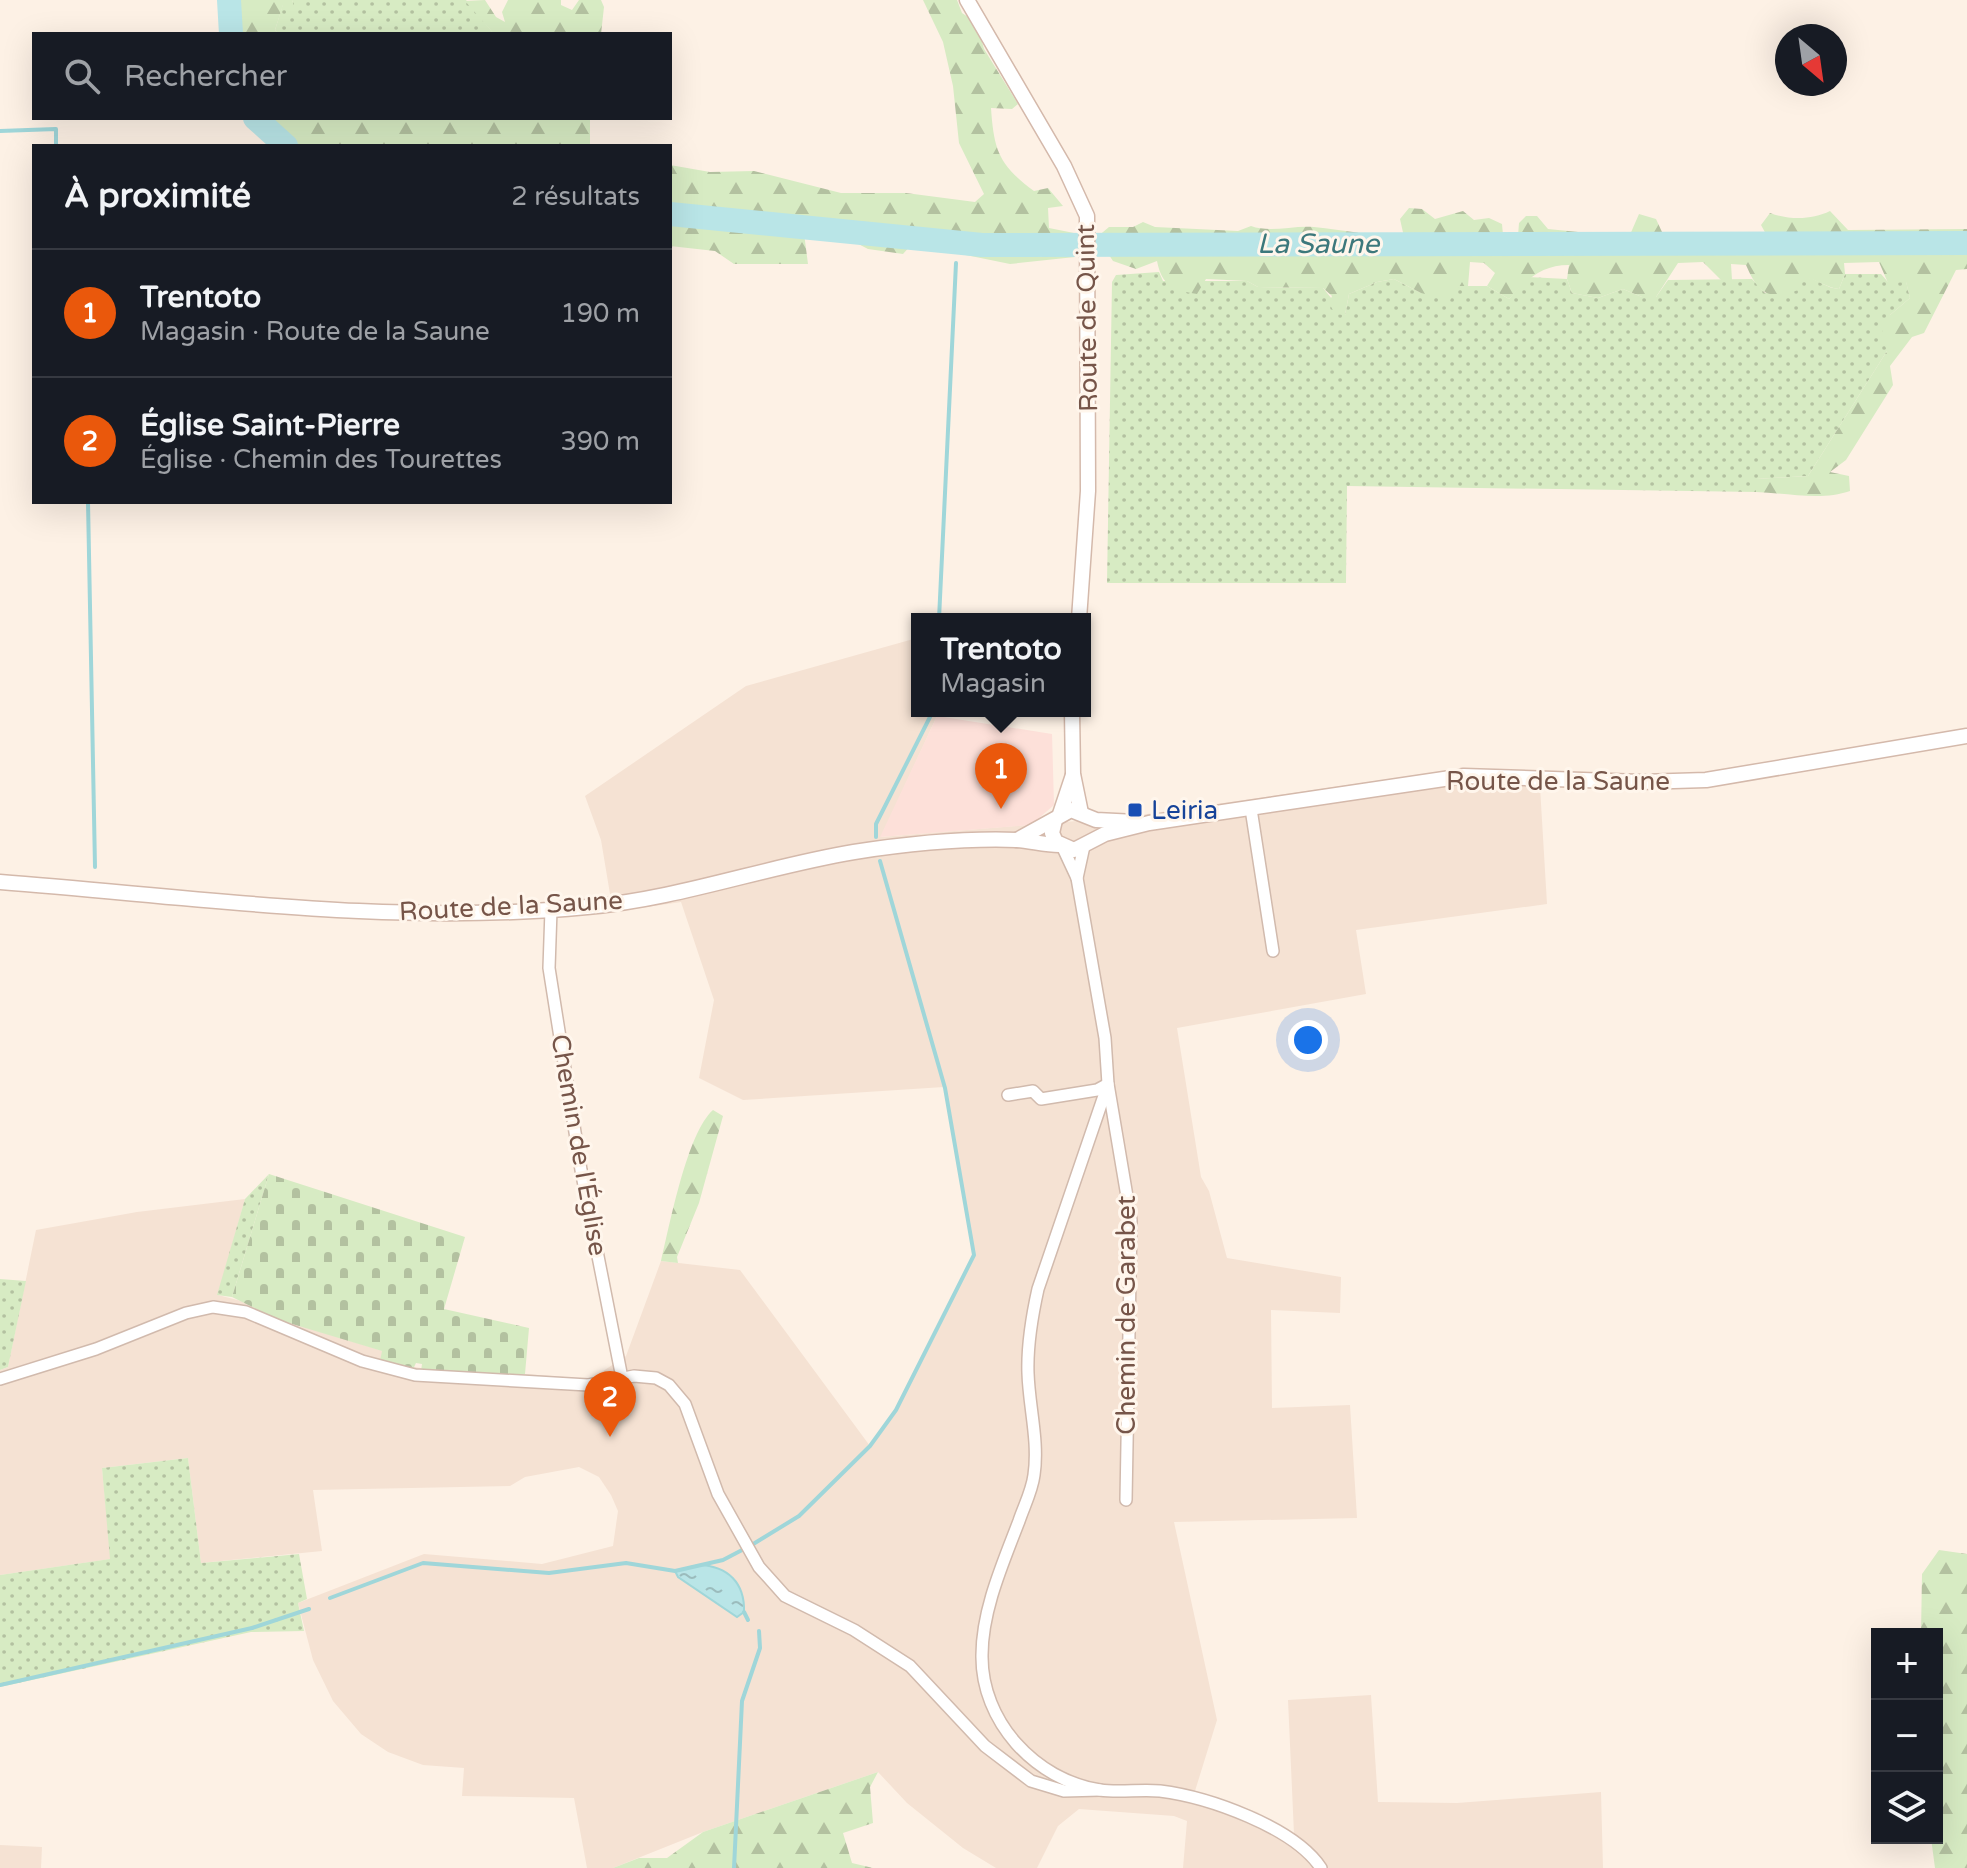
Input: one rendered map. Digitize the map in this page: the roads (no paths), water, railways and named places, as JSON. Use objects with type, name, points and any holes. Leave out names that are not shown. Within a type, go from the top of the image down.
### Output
[{"type":"street","name":"Route de Quint","points":[[967,0],[1069,175],[1085,209],[1089,264],[1088,504],[1079,613]]},
{"type":"street","points":[[1072,717],[1073,774],[1084,814],[1092,826],[1086,844],[1074,850],[1061,846],[1052,833],[1073,774]]},
{"type":"street","name":"Route de la Saune","points":[[1086,844],[1149,823],[1464,776],[1641,782],[1706,780],[1967,736]]},
{"type":"street","points":[[1251,809],[1273,951]]},
{"type":"street","points":[[1058,817],[1071,810],[1084,814]]},
{"type":"street","name":"Route de la Saune","points":[[1084,814],[1149,823]]},
{"type":"street","name":"Route de la Saune","points":[[1017,840],[1058,817]]},
{"type":"street","name":"Route de la Saune","points":[[0,882],[364,912],[551,910],[650,898],[855,852],[1017,840],[1061,846]]},
{"type":"street","name":"Chemin de Garabet","points":[[1077,878],[1086,844]]},
{"type":"street","name":"Chemin de Garabet","points":[[1061,846],[1077,878],[1105,1038],[1108,1084],[1131,1220],[1126,1500]]},
{"type":"street","name":"Chemin de l'Église","points":[[551,910],[549,968],[581,1170],[622,1378]]},
{"type":"street","points":[[1008,1095],[1033,1091],[1041,1099],[1097,1090],[1108,1084]]},
{"type":"street","name":"Chemin de Garabet","points":[[1108,1084],[1038,1289],[1029,1342],[1028,1372],[1036,1446],[1034,1481],[987,1617],[982,1658],[991,1700],[1010,1737],[1051,1772],[1100,1790],[1157,1791],[1208,1803],[1284,1837],[1313,1857],[1321,1868]]},
{"type":"street","points":[[0,1379],[96,1349],[186,1313],[213,1307],[246,1312],[362,1361],[415,1375],[588,1385],[622,1378],[656,1378],[677,1393],[685,1404],[710,1476],[735,1527],[759,1567],[785,1596],[874,1641],[910,1666],[985,1746],[1031,1781],[1064,1791],[1100,1790]]},
{"type":"water","points":[[699,1565],[718,1569],[733,1578],[744,1602],[744,1612],[737,1617],[678,1577],[675,1571]]},
{"type":"waterway","name":"La Saune","points":[[229,0],[231,32]]},
{"type":"waterway","name":"La Saune","points":[[257,120],[284,144]]},
{"type":"waterway","points":[[0,131],[56,129],[56,144]]},
{"type":"waterway","name":"La Saune","points":[[672,214],[982,245],[1967,243]]},
{"type":"waterway","name":"La Saune","points":[[956,249],[957,242]]},
{"type":"waterway","points":[[939,613],[956,263]]},
{"type":"waterway","points":[[88,504],[95,867]]},
{"type":"waterway","points":[[876,837],[876,824],[930,717]]},
{"type":"waterway","points":[[750,1546],[799,1516],[870,1446],[896,1410],[974,1255],[945,1088],[880,861]]},
{"type":"waterway","points":[[330,1598],[423,1563],[549,1573],[626,1563],[675,1571],[723,1560],[744,1549]]},
{"type":"waterway","points":[[0,1685],[252,1628],[309,1609]]},
{"type":"waterway","points":[[744,1612],[748,1620]]},
{"type":"waterway","points":[[734,1868],[742,1701],[760,1648],[759,1631]]},
{"type":"place","name":"Trentoto","points":[[1001,809]]},
{"type":"place","name":"Leiria","points":[[1135,810]]},
{"type":"place","name":"Église Saint-Pierre","points":[[610,1437]]}]
